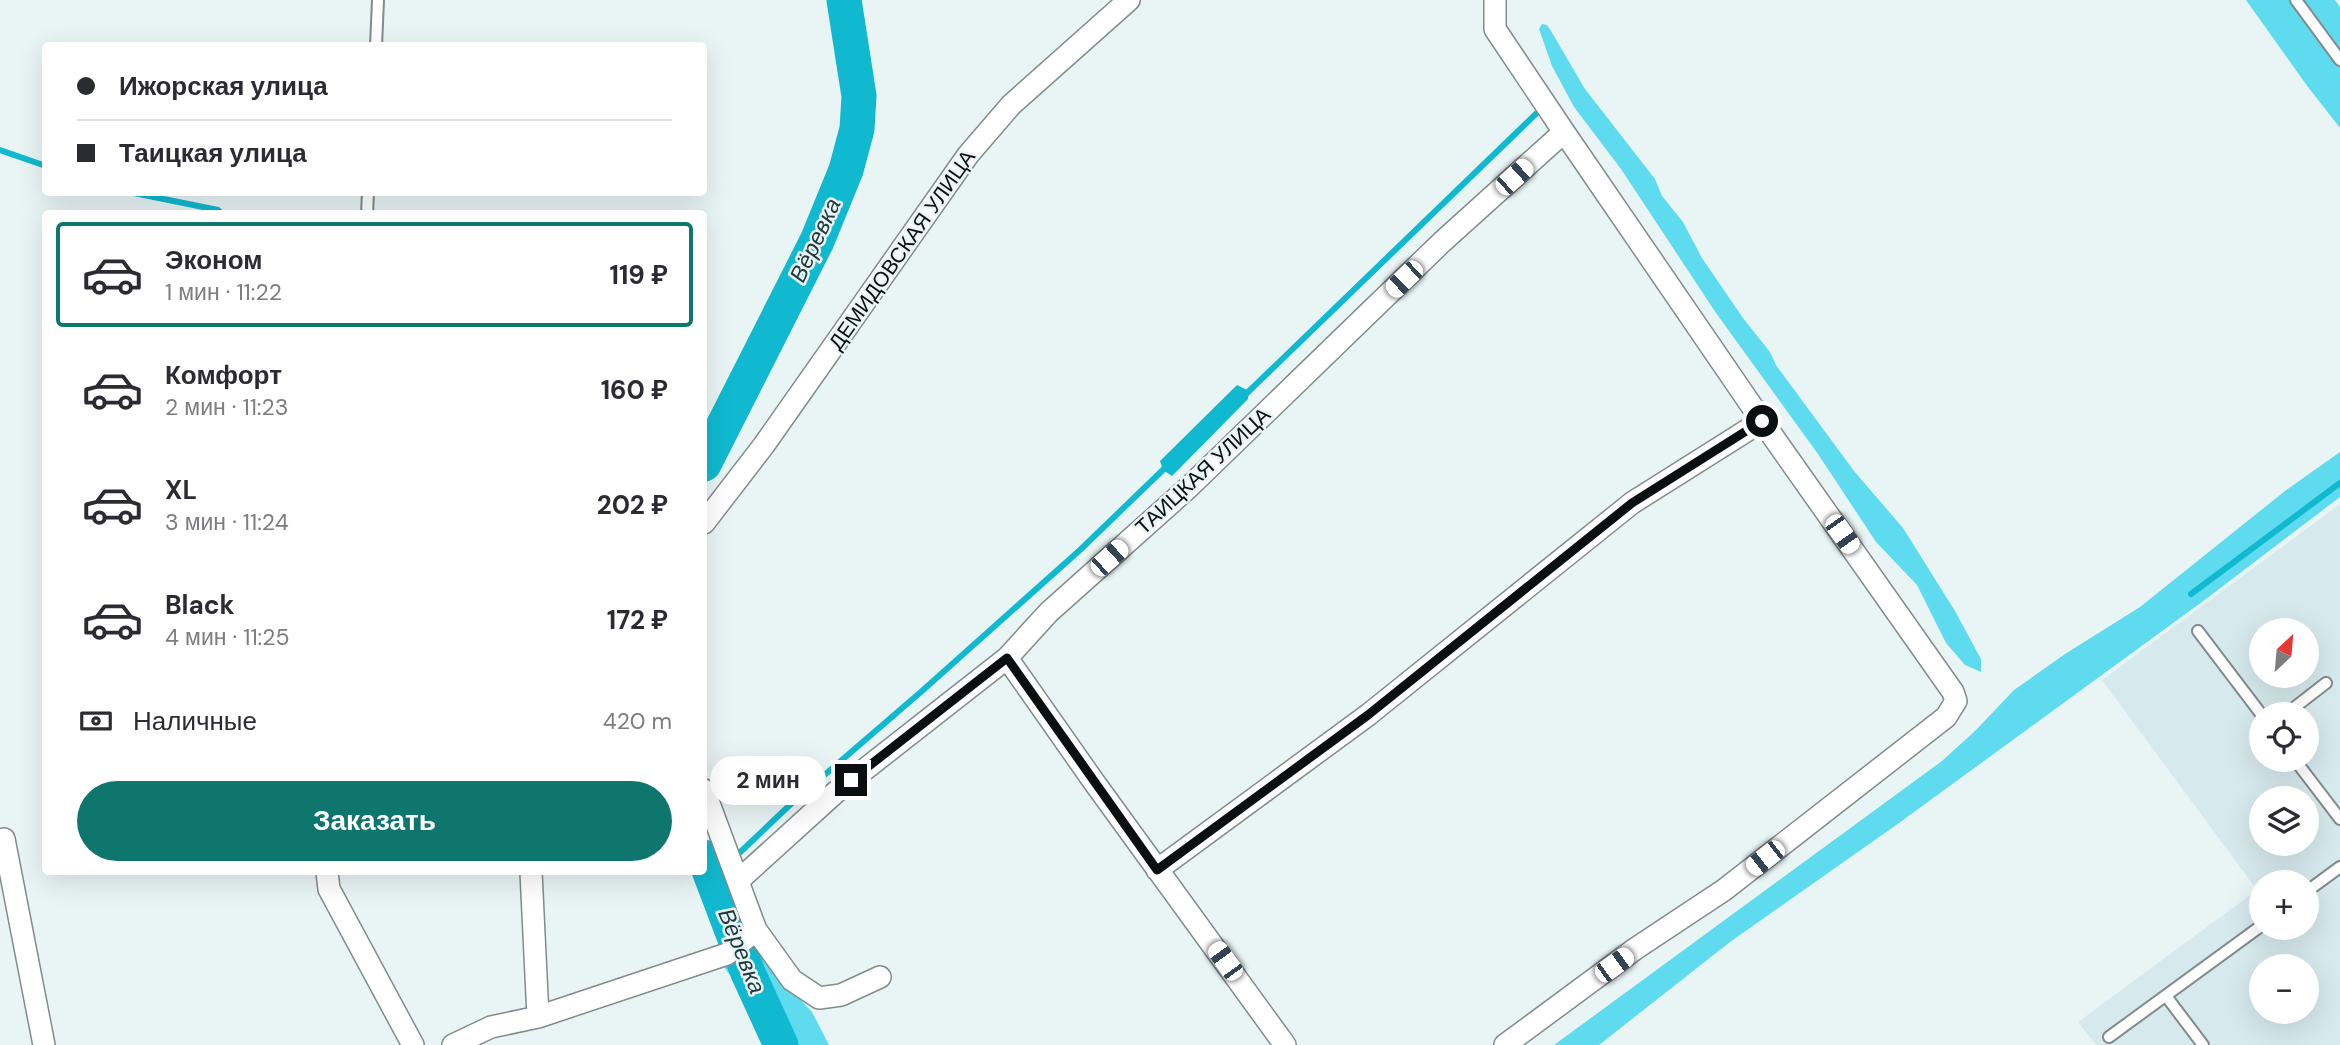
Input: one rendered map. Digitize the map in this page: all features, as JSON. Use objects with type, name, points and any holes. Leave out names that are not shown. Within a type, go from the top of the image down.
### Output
[{"type":"street","name":"ДЕМИДОВСКАЯ УЛИЦА","points":[[707,519],[772,433],[968,155],[1011,105],[1129,0]]},
{"type":"street","points":[[1495,0],[1495,29],[1762,421],[1953,692],[1956,701],[1946,717],[1724,890],[1635,949],[1505,1045]]},
{"type":"street","name":"ТАИЦКАЯ УЛИЦА","points":[[738,880],[836,792],[1007,658],[1049,612],[1189,487],[1442,243],[1564,132]]},
{"type":"street","points":[[1157,870],[1368,715],[1632,503],[1762,421]]},
{"type":"street","points":[[1007,658],[1285,1045]]},
{"type":"street","points":[[707,798],[756,930],[792,979],[819,998],[841,995],[880,977]]},
{"type":"street","points":[[4,839],[44,1045]]},
{"type":"street","points":[[327,875],[329,888],[413,1045]]},
{"type":"street","points":[[531,875],[538,1017]]},
{"type":"street","points":[[453,1045],[491,1027],[538,1017],[727,954],[756,930]]},
{"type":"lane","points":[[376,42],[378,0]]},
{"type":"lane","points":[[2295,0],[2340,60]]},
{"type":"lane","points":[[2198,631],[2252,702]]},
{"type":"lane","points":[[2302,702],[2326,684]]},
{"type":"lane","points":[[2304,772],[2340,819]]},
{"type":"lane","points":[[2319,882],[2340,867]]},
{"type":"lane","points":[[2109,1037],[2249,935]]},
{"type":"lane","points":[[2166,996],[2203,1045]]},
{"type":"shaded area","points":[[2246,0],[2335,0],[2340,7],[2340,128],[2308,87]]},
{"type":"shaded area","points":[[1542,24],[1547,25],[1551,31],[1585,89],[1655,179],[1662,196],[1683,222],[1702,258],[1770,352],[1776,365],[1854,471],[1903,528],[1955,611],[1981,659],[1981,672],[1965,665],[1946,643],[1917,585],[1876,542],[1818,454],[1716,313],[1621,169],[1574,107],[1552,66],[1539,29]]},
{"type":"shaded area","points":[[1237,385],[1249,391],[1248,399],[1172,476],[1163,470],[1160,461]]},
{"type":"shaded area","points":[[2340,452],[2340,497],[2206,599],[1899,823],[1730,942],[1599,1045],[1554,1045],[1942,761],[2014,690],[2140,607],[2285,491]]},
{"type":"shaded area","points":[[2340,504],[2340,1045],[2096,1045],[2078,1022],[2249,896],[2249,940],[2319,940],[2319,870],[2249,870],[2249,879],[2102,680]]},
{"type":"shaded area","points":[[757,947],[812,1012],[829,1045],[769,1045],[740,989],[724,967],[745,948]]},
{"type":"waterway","name":"Вёревка","points":[[707,458],[817,241],[846,170],[857,129],[859,96],[844,0]]},
{"type":"waterway","points":[[1245,395],[1542,108]]},
{"type":"waterway","points":[[0,150],[42,165]]},
{"type":"waterway","points":[[149,196],[218,210]]},
{"type":"waterway","points":[[734,858],[792,803],[1080,550],[1167,466]]},
{"type":"waterway","points":[[2191,594],[2340,483]]},
{"type":"waterway","name":"Вёревка","points":[[707,865],[748,973],[781,1045]]},
{"type":"waterway","points":[[711,879],[726,865]]},
{"type":"route","points":[[851,780],[1007,658],[1157,870],[1368,715],[1632,503],[1762,421]]}]
